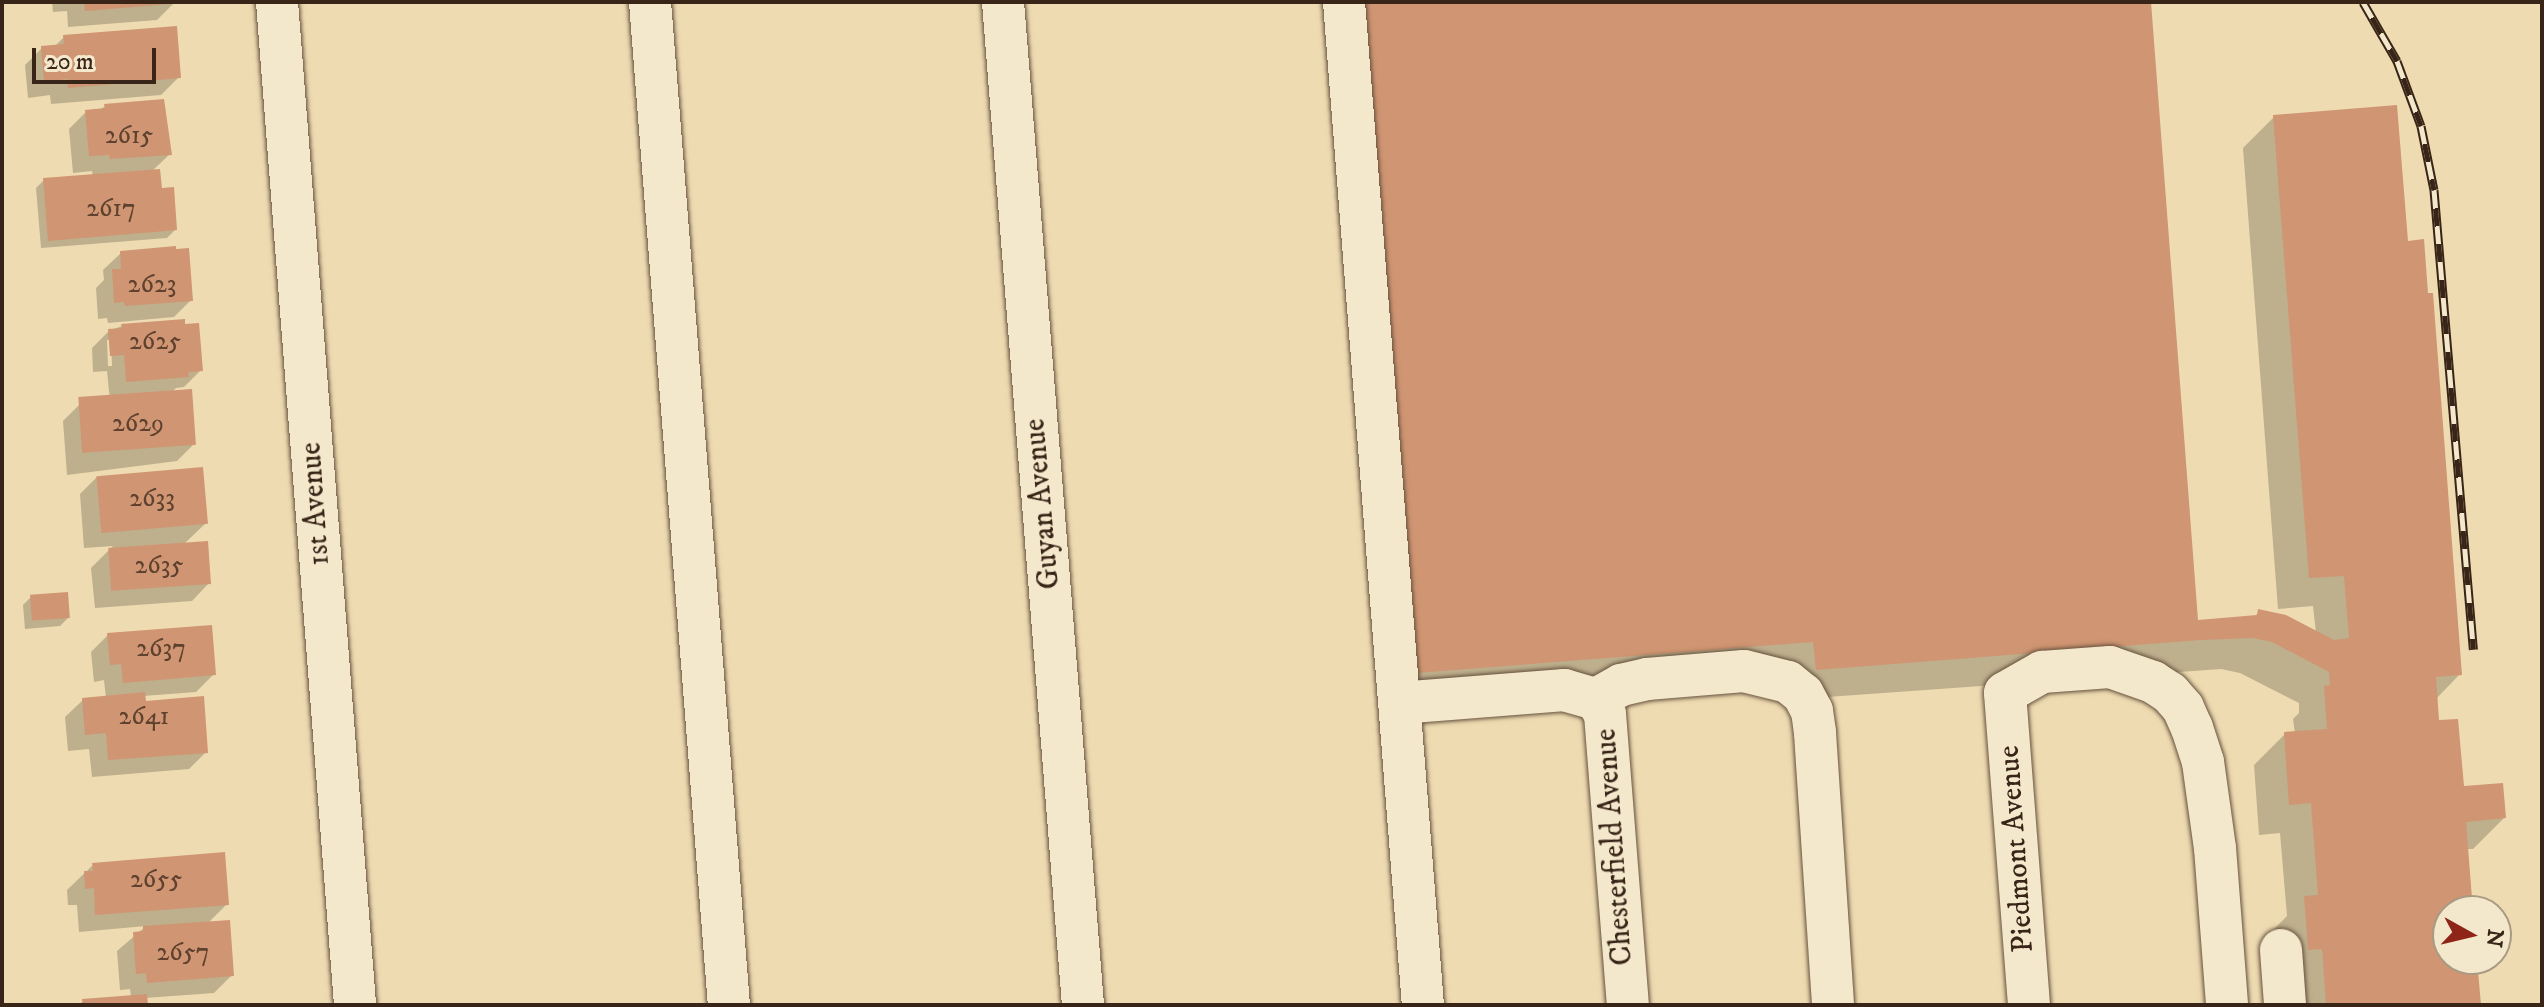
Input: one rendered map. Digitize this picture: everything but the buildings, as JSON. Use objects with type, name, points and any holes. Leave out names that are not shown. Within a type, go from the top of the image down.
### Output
[{"type":"street","name":"1st Avenue","points":[[277,2],[355,1005]]},
{"type":"street","points":[[650,2],[729,1005]]},
{"type":"street","name":"Guyan Avenue","points":[[1003,2],[1083,1005]]},
{"type":"street","points":[[1344,2],[1423,1005]]},
{"type":"street","name":"Piedmont Avenue","points":[[2029,1005],[2005,693],[2042,672],[2110,667],[2153,682],[2183,708],[2203,762],[2215,848],[2227,1005]]},
{"type":"street","points":[[1596,699],[1621,685],[1647,679],[1744,671],[1788,682],[1803,694],[1812,711],[1815,733],[1833,1005]]},
{"type":"street","name":"Chesterfield Avenue","points":[[1399,703],[1564,690],[1596,699],[1605,714],[1628,1005]]},
{"type":"street","points":[[2281,950],[2285,1005]]},
{"type":"railway","points":[[2363,2],[2397,61],[2421,126],[2434,190],[2473,649]]}]
